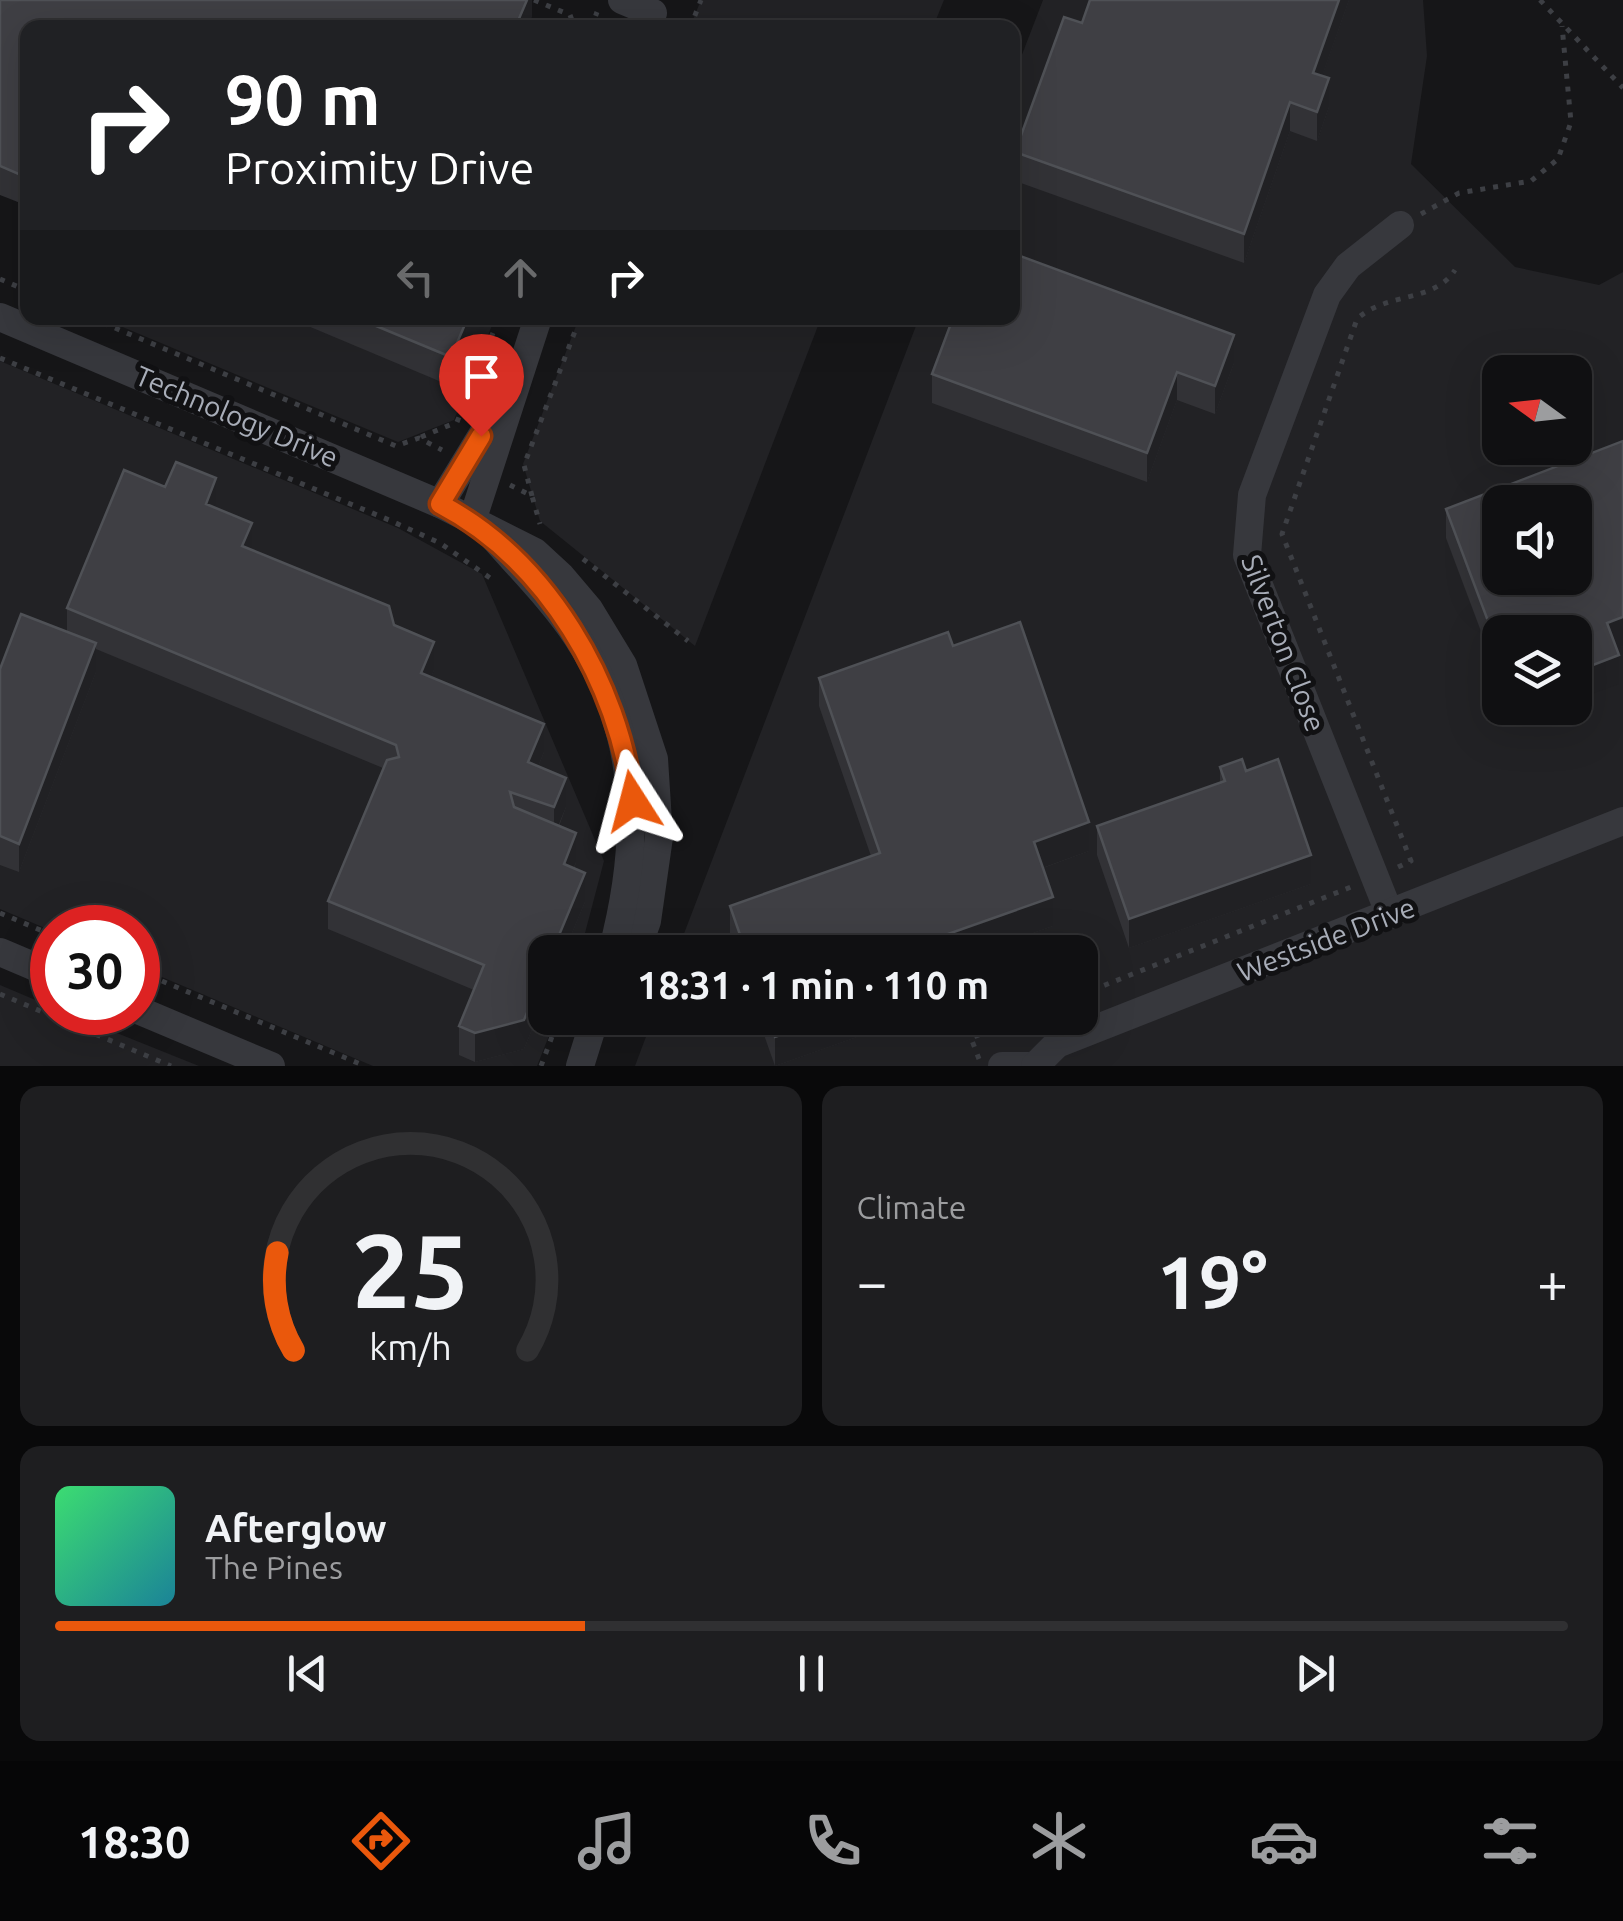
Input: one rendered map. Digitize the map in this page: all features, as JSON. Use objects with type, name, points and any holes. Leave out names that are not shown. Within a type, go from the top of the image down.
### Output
[{"type":"street","points":[[622,0],[653,13]]},
{"type":"street","name":"Silverton Close","points":[[1390,915],[1247,555],[1246,525],[1252,495],[1327,295],[1348,266],[1400,226]]},
{"type":"street","name":"Technology Drive","points":[[0,317],[440,504],[535,552],[589,609],[623,665],[642,716],[658,794],[659,837],[642,935]]},
{"type":"street","points":[[535,325],[513,385],[479,525],[578,638],[602,681],[619,726],[628,764],[633,842],[615,935]]},
{"type":"street","points":[[440,504],[513,385]]},
{"type":"street","name":"Westside Drive","points":[[1032,1066],[1057,1044],[1623,821]]},
{"type":"street","points":[[0,952],[30,965]]},
{"type":"street","points":[[160,1019],[271,1066]]},
{"type":"street","points":[[1002,1066],[1032,1066]]},
{"type":"path","points":[[534,0],[570,15],[572,20]]},
{"type":"path","points":[[1540,0],[1623,88]]},
{"type":"path","points":[[1400,226],[1459,193],[1531,181],[1558,158],[1570,122],[1562,26]]},
{"type":"path","points":[[108,325],[396,446],[457,422],[496,325]]},
{"type":"path","points":[[554,536],[540,525],[524,464],[577,325]]},
{"type":"path","points":[[0,358],[389,520],[440,544],[503,587]]},
{"type":"path","points":[[418,438],[465,461]]},
{"type":"path","points":[[490,475],[532,496]]},
{"type":"path","points":[[0,913],[30,926]]},
{"type":"path","points":[[160,979],[365,1066]]},
{"type":"path","points":[[0,994],[171,1066]]},
{"type":"path","points":[[541,1066],[553,1035]]},
{"type":"path","points":[[979,1035],[971,1038],[982,1066]]},
{"type":"shaded area","points":[[701,0],[944,0],[936,20],[693,20]]},
{"type":"shaded area","points":[[1043,0],[1423,0],[1427,56],[1411,164],[1515,267],[1599,285],[1623,272],[1623,1066],[635,1066],[647,1035],[1098,1035],[1098,935],[683,935],[916,325],[1020,325],[1020,60]]},
{"type":"shaded area","points":[[118,325],[492,325],[454,420],[398,442]]},
{"type":"shaded area","points":[[576,325],[818,325],[695,646],[540,521],[523,464]]},
{"type":"shaded area","points":[[0,361],[398,528],[482,574],[604,861],[584,935],[528,935],[528,1035],[549,1035],[537,1066],[373,1066],[160,976],[160,905],[30,905],[30,922],[0,909]]},
{"type":"shaded area","points":[[0,985],[30,998],[30,1035],[122,1035],[199,1066],[0,1066]]},
{"type":"building","points":[[0,0],[527,0],[518,20],[20,20],[20,175],[0,166]]},
{"type":"building","points":[[1090,0],[1339,0],[1313,73],[1329,78],[1317,112],[1290,102],[1244,234],[1020,154],[1020,138],[1064,17],[1082,23]]},
{"type":"building","points":[[1020,256],[1234,335],[1215,386],[1177,372],[1147,453],[932,374],[950,325],[1020,325]]},
{"type":"building","points":[[374,325],[465,325],[451,357]]},
{"type":"building","points":[[1623,441],[1623,617],[1607,623],[1619,655],[1592,665],[1592,615],[1486,615],[1446,509],[1482,495],[1482,595],[1592,595],[1592,485],[1508,485],[1561,465],[1592,465],[1592,453]]},
{"type":"building","points":[[176,462],[216,478],[206,504],[252,523],[242,546],[389,606],[394,625],[434,642],[421,673],[544,724],[528,762],[566,778],[554,807],[510,792],[514,807],[576,833],[564,864],[585,873],[559,935],[528,935],[528,1010],[524,1020],[475,1033],[459,1026],[484,965],[328,901],[387,760],[399,757],[396,745],[67,608],[124,470],[165,487]]},
{"type":"building","points":[[21,614],[96,643],[19,844],[0,836],[0,669]]},
{"type":"building","points":[[1020,622],[1089,822],[1034,842],[1053,897],[945,935],[740,935],[730,906],[880,853],[819,678],[948,632],[953,646]]},
{"type":"building","points":[[1242,759],[1246,771],[1278,759],[1311,855],[1129,919],[1097,826],[1225,781],[1220,767]]},
{"type":"route","points":[[481,436],[440,504],[486,529],[578,638],[602,681],[619,726],[633,801]]}]
